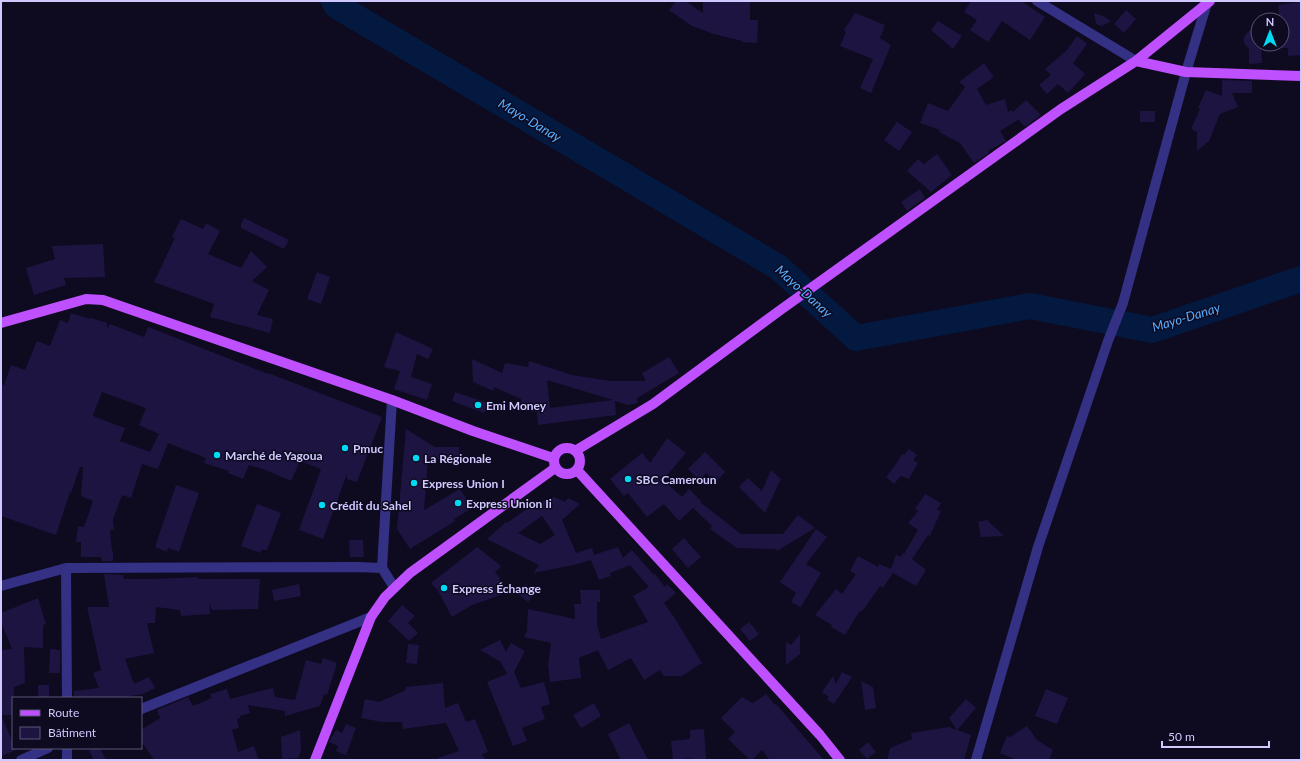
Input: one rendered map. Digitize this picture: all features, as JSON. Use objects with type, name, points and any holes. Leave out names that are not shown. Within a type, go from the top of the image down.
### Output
[{"type":"main road","points":[[575,451],[653,404],[779,311],[1061,109],[1136,61],[1208,2]]},
{"type":"main road","points":[[1136,61],[1186,72],[1301,76]]},
{"type":"main road","points":[[1,323],[86,300],[103,300],[392,400],[554,463],[563,475],[573,473],[577,470],[580,465],[578,455],[570,448],[560,450],[554,463],[478,525],[440,550],[410,573],[385,597],[371,617],[315,760]]},
{"type":"main road","points":[[577,470],[820,735],[840,760]]},
{"type":"street","points":[[1037,1],[1136,61]]},
{"type":"street","points":[[976,760],[1038,547],[1108,342],[1123,303],[1186,72],[1208,2]]},
{"type":"street","points":[[392,400],[382,568],[394,587]]},
{"type":"street","points":[[1,586],[66,568],[382,568]]},
{"type":"street","points":[[66,568],[68,697]]},
{"type":"street","points":[[142,709],[371,617]]},
{"type":"street","points":[[21,760],[46,749]]},
{"type":"street","points":[[67,749],[67,760]]},
{"type":"building","points":[[676,1],[685,1],[703,13],[703,1],[750,2],[750,20],[758,20],[757,43],[742,42],[692,26],[669,10]]},
{"type":"building","points":[[971,1],[1021,1],[1045,17],[1030,40],[1002,21],[988,42],[970,30],[977,20],[964,12]]},
{"type":"building","points":[[1300,2],[1301,55],[1288,56],[1288,52],[1290,52],[1290,12],[1279,12],[1278,5]]},
{"type":"building","points":[[1126,10],[1136,19],[1124,33],[1114,24]]},
{"type":"building","points":[[855,13],[885,25],[880,38],[891,45],[871,93],[860,88],[873,59],[840,46],[846,32],[844,30]]},
{"type":"building","points":[[1094,13],[1111,21],[1101,26],[1098,25],[1096,23]]},
{"type":"building","points":[[938,21],[962,36],[953,49],[931,30]]},
{"type":"building","points":[[1249,31],[1250,52],[1261,52],[1262,63],[1249,64],[1249,49],[1244,43],[1244,38]]},
{"type":"building","points":[[1077,36],[1087,44],[1073,63],[1085,74],[1068,93],[1058,84],[1047,94],[1039,85],[1051,75],[1045,69],[1067,50]]},
{"type":"building","points":[[984,63],[994,77],[977,89],[986,105],[1005,99],[1008,112],[1012,110],[1013,112],[1026,100],[1041,115],[1025,127],[1017,118],[1018,120],[1000,131],[1006,141],[988,151],[989,153],[974,163],[960,143],[939,132],[940,130],[920,123],[928,103],[948,111],[965,87],[959,82]]},
{"type":"building","points":[[1222,80],[1252,81],[1252,93],[1232,93],[1238,107],[1220,114],[1209,141],[1197,151],[1197,132],[1191,129],[1200,109],[1198,108],[1206,90],[1222,96]]},
{"type":"building","points":[[1140,111],[1155,111],[1155,122],[1140,122]]},
{"type":"building","points":[[897,122],[912,132],[899,151],[884,140]]},
{"type":"building","points":[[937,154],[952,175],[931,192],[907,171],[918,159],[924,164]]},
{"type":"building","points":[[920,189],[925,198],[907,211],[901,202]]},
{"type":"building","points":[[244,218],[289,240],[284,249],[241,228]]},
{"type":"building","points":[[181,219],[203,229],[206,223],[220,231],[208,254],[241,268],[251,251],[267,267],[252,281],[269,290],[257,315],[273,319],[270,333],[210,317],[214,304],[154,282],[175,238],[172,237]]},
{"type":"building","points":[[103,244],[105,277],[64,278],[66,285],[34,295],[26,268],[55,259],[52,246]]},
{"type":"building","points":[[317,272],[330,277],[321,304],[307,299]]},
{"type":"building","points":[[71,313],[107,323],[107,329],[110,324],[144,337],[148,327],[382,417],[357,482],[347,479],[347,474],[323,539],[299,530],[321,469],[300,461],[291,481],[263,469],[249,465],[243,479],[228,473],[229,471],[204,463],[206,458],[168,443],[158,469],[142,464],[131,498],[122,495],[113,519],[114,530],[110,530],[113,561],[102,561],[101,557],[81,557],[81,542],[76,542],[78,526],[84,527],[93,501],[81,496],[83,467],[80,467],[71,493],[70,492],[56,535],[1,516],[1,384],[4,385],[11,365],[25,370],[37,341],[50,346],[60,320],[68,323]],"holes":[[[102,392],[146,408],[139,425],[159,434],[150,452],[120,441],[125,428],[93,415]]]},
{"type":"building","points":[[396,332],[433,349],[428,359],[417,354],[411,377],[432,384],[427,400],[394,389],[400,371],[384,367]]},
{"type":"building","points":[[669,357],[679,373],[637,398],[638,403],[628,405],[615,401],[616,415],[538,425],[537,412],[520,411],[521,399],[494,387],[493,391],[473,382],[472,359],[502,373],[505,363],[528,367],[529,361],[572,375],[610,381],[646,381],[642,373]],"holes":[[[547,380],[613,400],[550,408]]]},
{"type":"building","points":[[455,392],[488,403],[484,413],[452,401]]},
{"type":"building","points":[[406,429],[435,447],[459,447],[460,459],[428,459],[424,510],[460,489],[472,508],[454,519],[455,521],[410,549],[397,529]]},
{"type":"building","points":[[667,438],[686,453],[663,480],[682,497],[689,489],[701,501],[700,502],[741,534],[783,534],[798,515],[815,528],[777,551],[776,549],[737,548],[710,529],[712,526],[693,508],[679,521],[664,504],[647,517],[628,493],[624,496],[610,479],[642,453],[650,463]]},
{"type":"building","points":[[909,449],[917,455],[913,460],[918,463],[909,479],[901,476],[894,484],[886,477],[902,454],[904,455]]},
{"type":"building","points":[[705,452],[725,472],[716,482],[706,473],[699,480],[688,469]]},
{"type":"building","points":[[771,470],[781,479],[765,513],[739,487],[748,478],[762,491]]},
{"type":"building","points":[[176,485],[199,493],[179,552],[168,548],[167,552],[155,547]]},
{"type":"building","points":[[925,494],[941,503],[937,510],[941,511],[930,536],[928,535],[912,559],[926,570],[916,586],[893,573],[883,588],[880,586],[864,609],[859,612],[845,635],[815,615],[836,589],[842,594],[856,574],[850,571],[858,556],[878,567],[879,564],[891,569],[896,555],[901,557],[903,553],[904,554],[918,530],[908,523],[918,511],[915,509]]},
{"type":"building","points":[[554,497],[565,502],[568,498],[580,504],[562,520],[576,553],[592,548],[594,555],[618,547],[623,558],[632,550],[665,587],[667,584],[676,593],[664,603],[702,663],[682,676],[664,676],[660,670],[644,680],[631,658],[608,670],[598,650],[579,658],[581,678],[550,682],[548,665],[551,643],[524,637],[527,631],[528,609],[575,619],[574,604],[581,604],[580,590],[600,590],[600,602],[597,602],[597,624],[601,639],[648,622],[633,596],[649,587],[630,565],[610,573],[611,576],[599,580],[591,560],[533,573],[539,565],[487,539],[506,522],[507,523],[532,505],[534,507],[545,500]],"holes":[[[542,516],[555,535],[540,544],[518,533]]]},
{"type":"building","points":[[257,504],[281,513],[267,550],[261,550],[261,553],[241,546]]},
{"type":"building","points":[[987,520],[1004,536],[981,537],[978,522]]},
{"type":"building","points":[[816,529],[827,537],[806,564],[821,573],[801,607],[791,602],[796,593],[780,582]]},
{"type":"building","points":[[684,538],[701,557],[688,568],[672,549]]},
{"type":"building","points":[[349,540],[363,540],[364,557],[350,557]]},
{"type":"building","points":[[477,547],[501,566],[495,572],[500,578],[499,579],[504,594],[472,605],[452,617],[438,591],[431,583]]},
{"type":"building","points":[[104,574],[123,575],[124,579],[198,577],[198,579],[260,579],[258,609],[212,610],[209,603],[210,614],[181,616],[180,610],[156,607],[155,623],[147,623],[154,653],[125,659],[134,684],[149,677],[155,688],[143,694],[124,697],[74,697],[74,691],[99,688],[93,673],[101,670],[87,607],[109,607]]},
{"type":"building","points":[[299,584],[301,596],[274,601],[272,590]]},
{"type":"building","points":[[525,584],[536,592],[528,602],[518,594]]},
{"type":"building","points":[[38,598],[46,624],[43,625],[43,648],[24,647],[25,683],[14,687],[14,697],[12,697],[12,715],[1,715],[1,650],[12,649],[1,622],[1,613]]},
{"type":"building","points":[[402,605],[415,616],[408,623],[418,633],[409,641],[388,621]]},
{"type":"building","points":[[749,622],[759,634],[750,641],[740,629]]},
{"type":"building","points":[[800,634],[800,654],[786,665],[786,642],[791,645]]},
{"type":"building","points":[[500,640],[506,652],[511,643],[525,651],[514,672],[521,688],[544,682],[550,704],[541,707],[545,719],[522,728],[527,741],[513,746],[487,682],[507,674],[501,662],[480,650]]},
{"type":"building","points":[[408,644],[419,645],[417,664],[406,663]]},
{"type":"building","points":[[50,649],[60,650],[60,673],[49,673]]},
{"type":"building","points":[[323,658],[337,663],[327,695],[324,694],[320,706],[285,716],[285,711],[248,705],[250,713],[240,716],[240,718],[237,719],[239,728],[232,730],[238,752],[254,746],[259,760],[154,760],[142,742],[142,729],[160,718],[157,710],[188,697],[193,706],[212,698],[210,694],[227,689],[230,699],[273,688],[275,697],[295,700],[306,660],[321,664]]},
{"type":"building","points":[[842,672],[852,677],[834,704],[827,700],[829,697],[822,692],[833,676],[836,684]]},
{"type":"building","points":[[861,681],[873,687],[876,708],[865,710]]},
{"type":"building","points":[[443,683],[445,708],[458,703],[466,722],[475,719],[488,752],[482,754],[485,760],[439,760],[438,758],[459,751],[446,723],[403,729],[402,722],[382,722],[361,718],[365,699],[379,702],[406,690],[406,687]]},
{"type":"building","points":[[38,685],[49,685],[49,697],[38,697]]},
{"type":"building","points":[[1046,689],[1068,698],[1057,724],[1035,716]]},
{"type":"building","points":[[766,694],[824,760],[770,760],[762,750],[752,760],[750,760],[728,739],[735,732],[721,718],[742,697],[753,703]]},
{"type":"building","points":[[966,699],[976,708],[957,730],[949,718]]},
{"type":"building","points":[[594,703],[601,716],[581,728],[573,715]]},
{"type":"building","points":[[1,715],[12,741],[12,749],[16,750],[1,756]]},
{"type":"building","points":[[629,723],[648,760],[621,760],[608,734]]},
{"type":"building","points":[[346,724],[356,728],[346,755],[336,751],[338,746],[329,742],[336,730],[342,733]]},
{"type":"building","points":[[1027,726],[1037,740],[1053,750],[1049,760],[1017,760],[1000,753],[1007,736],[1010,737]]},
{"type":"building","points":[[949,727],[971,735],[964,760],[887,760],[890,748],[912,739],[911,733]]},
{"type":"building","points":[[704,729],[706,759],[691,758],[673,760],[671,741],[690,739],[690,730]]},
{"type":"building","points":[[300,730],[301,751],[298,758],[282,759],[281,737]]},
{"type":"building","points":[[868,742],[876,752],[867,759],[859,750]]},
{"type":"building","points":[[100,749],[106,760],[94,760],[89,751]]},
{"type":"waterway","name":"Mayo-Danay","points":[[334,1],[337,6],[778,267],[856,338],[1030,306],[1152,330],[1301,279]]},
{"type":"place","name":"Emi Money","points":[[478,405]]},
{"type":"place","name":"Pmuc","points":[[345,448]]},
{"type":"place","name":"Marché de Yagoua","points":[[217,455]]},
{"type":"place","name":"La Régionale","points":[[416,458]]},
{"type":"place","name":"SBC Cameroun","points":[[628,479]]},
{"type":"place","name":"Express Union I","points":[[414,483]]},
{"type":"place","name":"Express Union Ii","points":[[458,503]]},
{"type":"place","name":"Crédit du Sahel","points":[[322,505]]},
{"type":"place","name":"Express Échange","points":[[444,588]]}]
